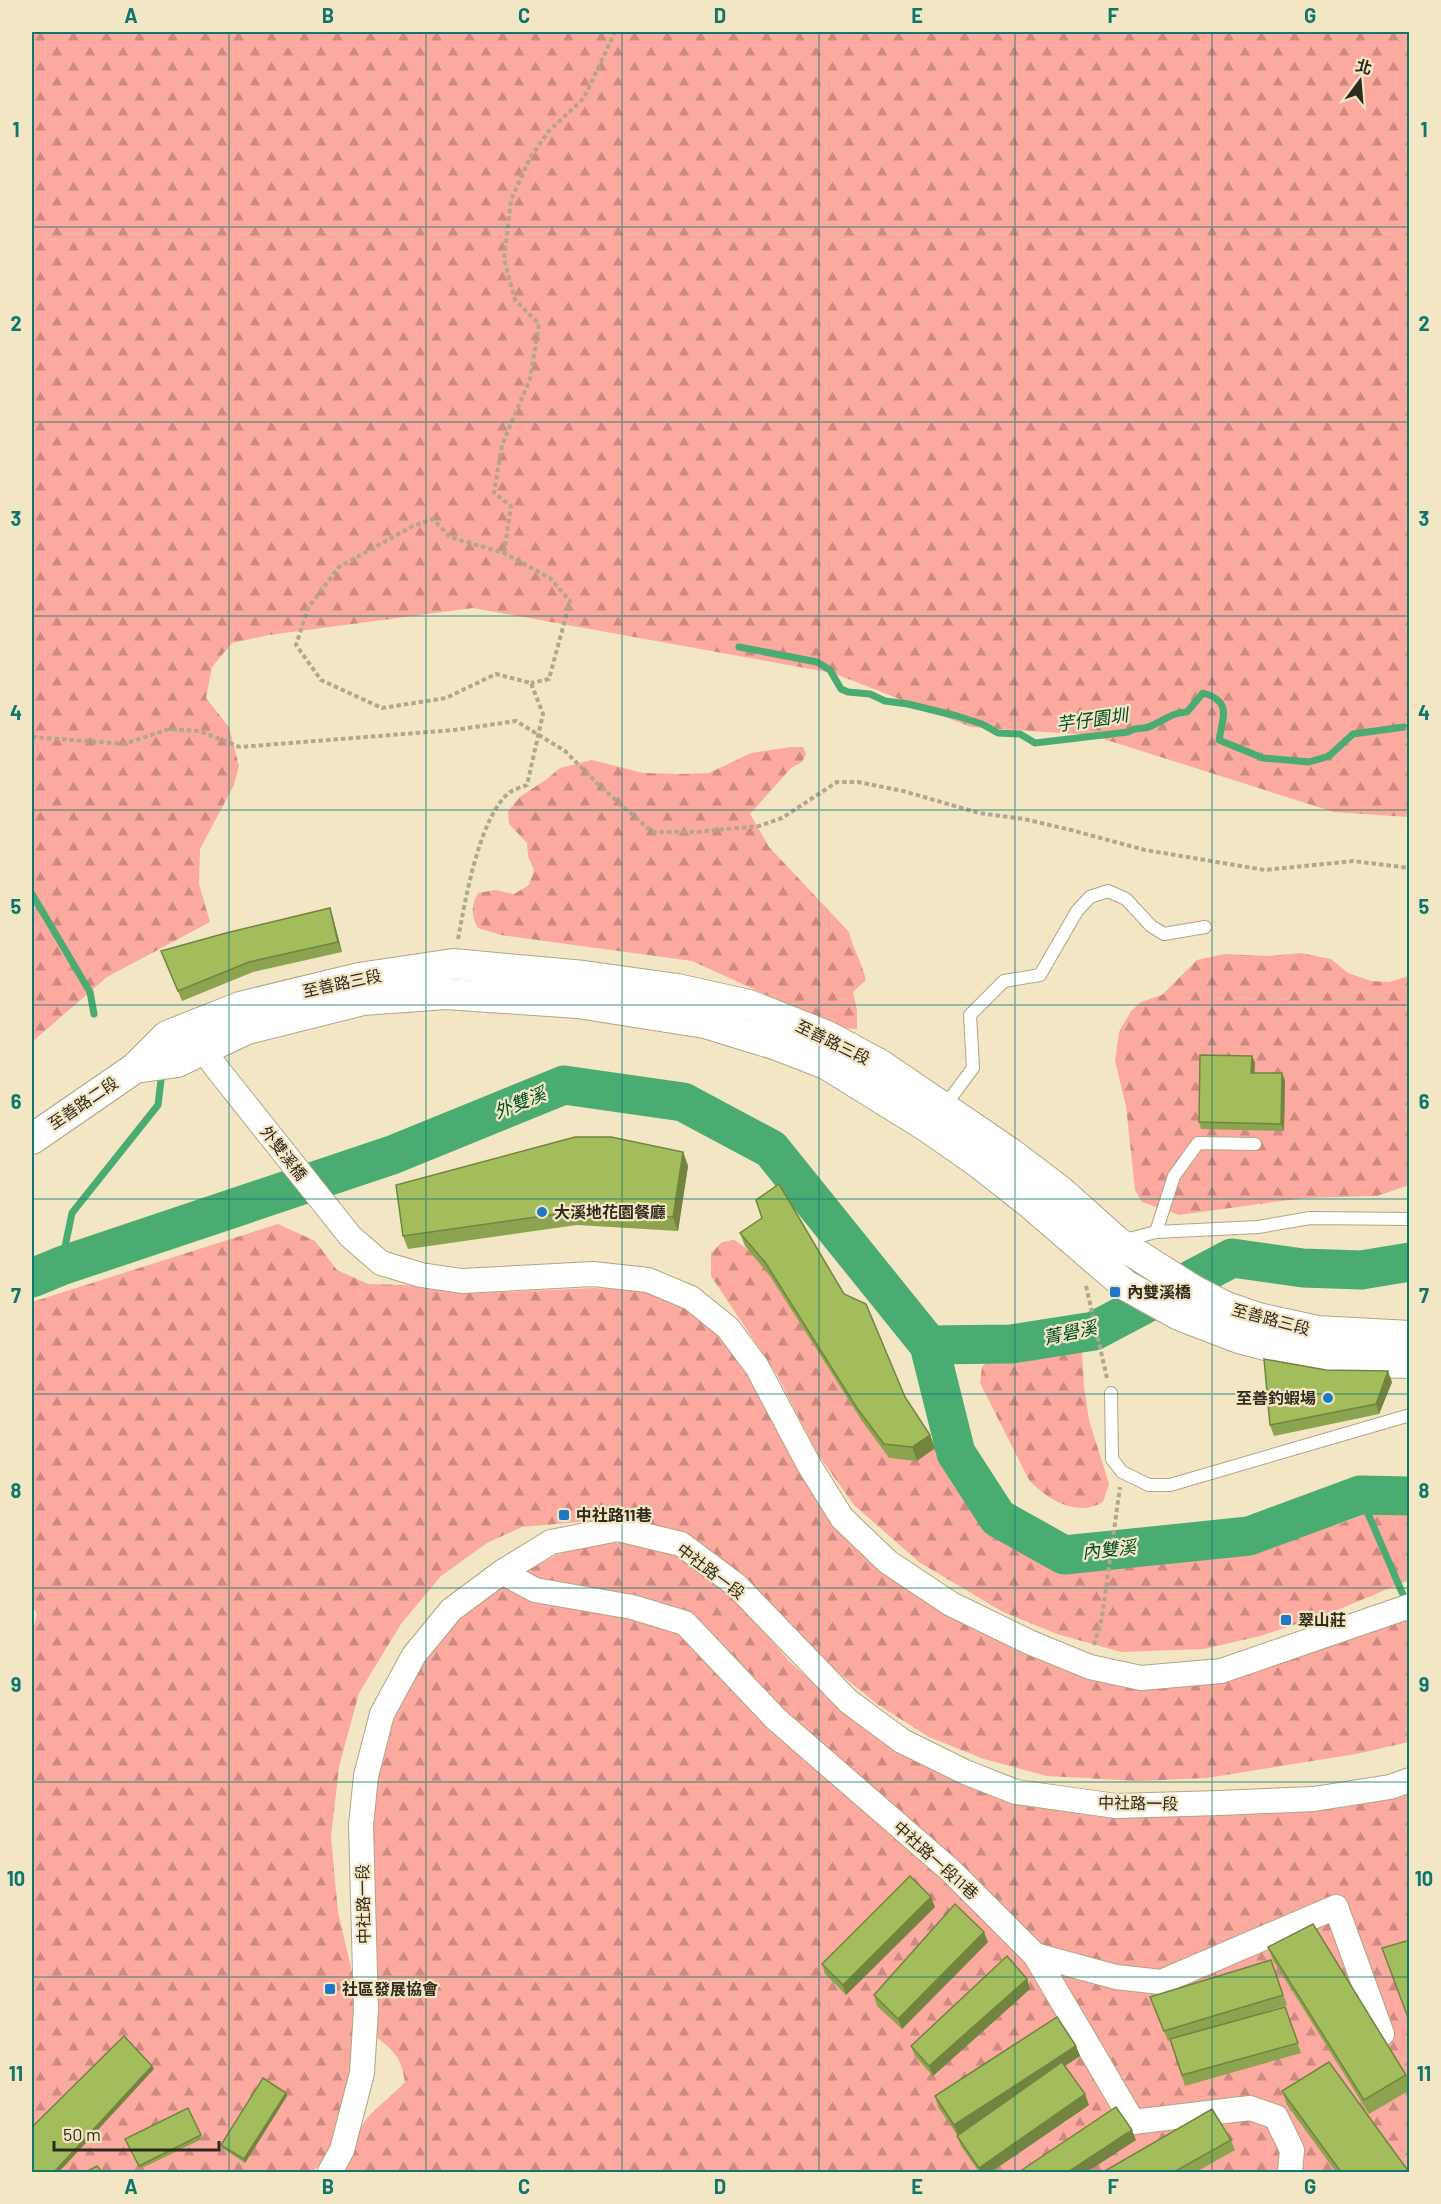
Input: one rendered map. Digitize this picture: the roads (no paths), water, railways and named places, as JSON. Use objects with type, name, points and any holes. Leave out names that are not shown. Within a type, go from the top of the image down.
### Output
[{"type":"street","name":"至善路三段","points":[[204,1049],[240,1007],[359,978],[453,964],[584,976],[665,987],[749,1005],[827,1036],[879,1064],[944,1107],[1059,1190],[1117,1242],[1145,1261],[1186,1302],[1239,1338],[1296,1353],[1374,1362],[1410,1363]]},
{"type":"street","name":"至善路三段","points":[[204,1049],[248,1029],[363,1000],[446,994],[578,1003],[705,1023],[777,1045],[826,1064],[926,1126],[979,1163],[1031,1204],[1125,1285],[1186,1302],[1226,1307],[1258,1318],[1317,1331],[1410,1336]]},
{"type":"street","name":"至善路二段","points":[[32,1138],[135,1068],[177,1062],[204,1049]]},
{"type":"street","name":"外雙溪橋","points":[[204,1049],[350,1236],[381,1263],[421,1275],[462,1281],[592,1274],[648,1280],[691,1298],[728,1328],[757,1366],[809,1465],[842,1518],[888,1562],[951,1604],[1029,1642],[1090,1667],[1141,1678],[1221,1671],[1410,1606]]},
{"type":"street","name":"中社路一段","points":[[330,2172],[342,2150],[362,2073],[366,2010],[361,1825],[366,1776],[382,1714],[414,1655],[451,1610],[502,1572],[551,1542],[618,1529],[681,1544],[736,1585],[848,1701],[902,1741],[965,1773],[1016,1792],[1116,1806],[1220,1803],[1314,1799],[1390,1787],[1410,1779]]},
{"type":"street","name":"中社路一段11巷","points":[[502,1572],[535,1590],[632,1607],[685,1623],[776,1719],[950,1870],[1035,1955],[1133,2122],[1250,2108],[1276,2117],[1292,2150],[1290,2172]]},
{"type":"street","points":[[1035,1955],[1116,1977],[1161,1982],[1336,1907],[1382,2034]]},
{"type":"lane","points":[[944,1107],[972,1071],[970,1015],[1004,981],[1040,975],[1077,911],[1090,897],[1108,891],[1126,899],[1151,926],[1164,934],[1205,927]]},
{"type":"lane","points":[[1156,1232],[1174,1176],[1198,1143],[1255,1144]]},
{"type":"lane","points":[[1117,1242],[1156,1232],[1258,1227],[1310,1218],[1410,1219]]},
{"type":"lane","points":[[1110,1393],[1113,1459],[1122,1472],[1149,1485],[1170,1485],[1410,1415]]},
{"type":"waterway","name":"芋仔園圳","points":[[739,647],[817,662],[830,670],[841,689],[848,692],[870,694],[885,701],[957,716],[982,724],[998,733],[1020,734],[1035,743],[1128,732],[1148,727],[1172,715],[1187,712],[1203,693],[1212,696],[1222,705],[1223,717],[1219,740],[1263,758],[1309,762],[1329,756],[1353,734],[1404,727]]},
{"type":"waterway","points":[[32,894],[90,992],[94,1014]]},
{"type":"waterway","points":[[61,1266],[72,1213],[158,1105],[161,1080]]},
{"type":"waterway","name":"外雙溪","points":[[32,1278],[61,1266],[392,1155],[564,1085],[683,1102],[771,1149],[929,1345],[956,1453],[998,1518],[1064,1555],[1249,1536],[1360,1495],[1410,1496]]},
{"type":"waterway","name":"菁礐溪","points":[[929,1345],[1011,1344],[1094,1331],[1232,1258],[1303,1268],[1361,1270],[1410,1262]]},
{"type":"waterway","points":[[1360,1495],[1407,1604]]},
{"type":"place","name":"大溪地花園餐廳","points":[[542,1212]]},
{"type":"place","name":"內雙溪橋","points":[[1115,1292]]},
{"type":"place","name":"至善釣蝦場","points":[[1328,1398]]},
{"type":"place","name":"中社路11巷","points":[[564,1515]]},
{"type":"place","name":"翠山莊","points":[[1286,1620]]},
{"type":"place","name":"社區發展協會","points":[[330,1989]]},
{"type":"water label","name":"內雙溪","points":[[1109,1550]]}]
